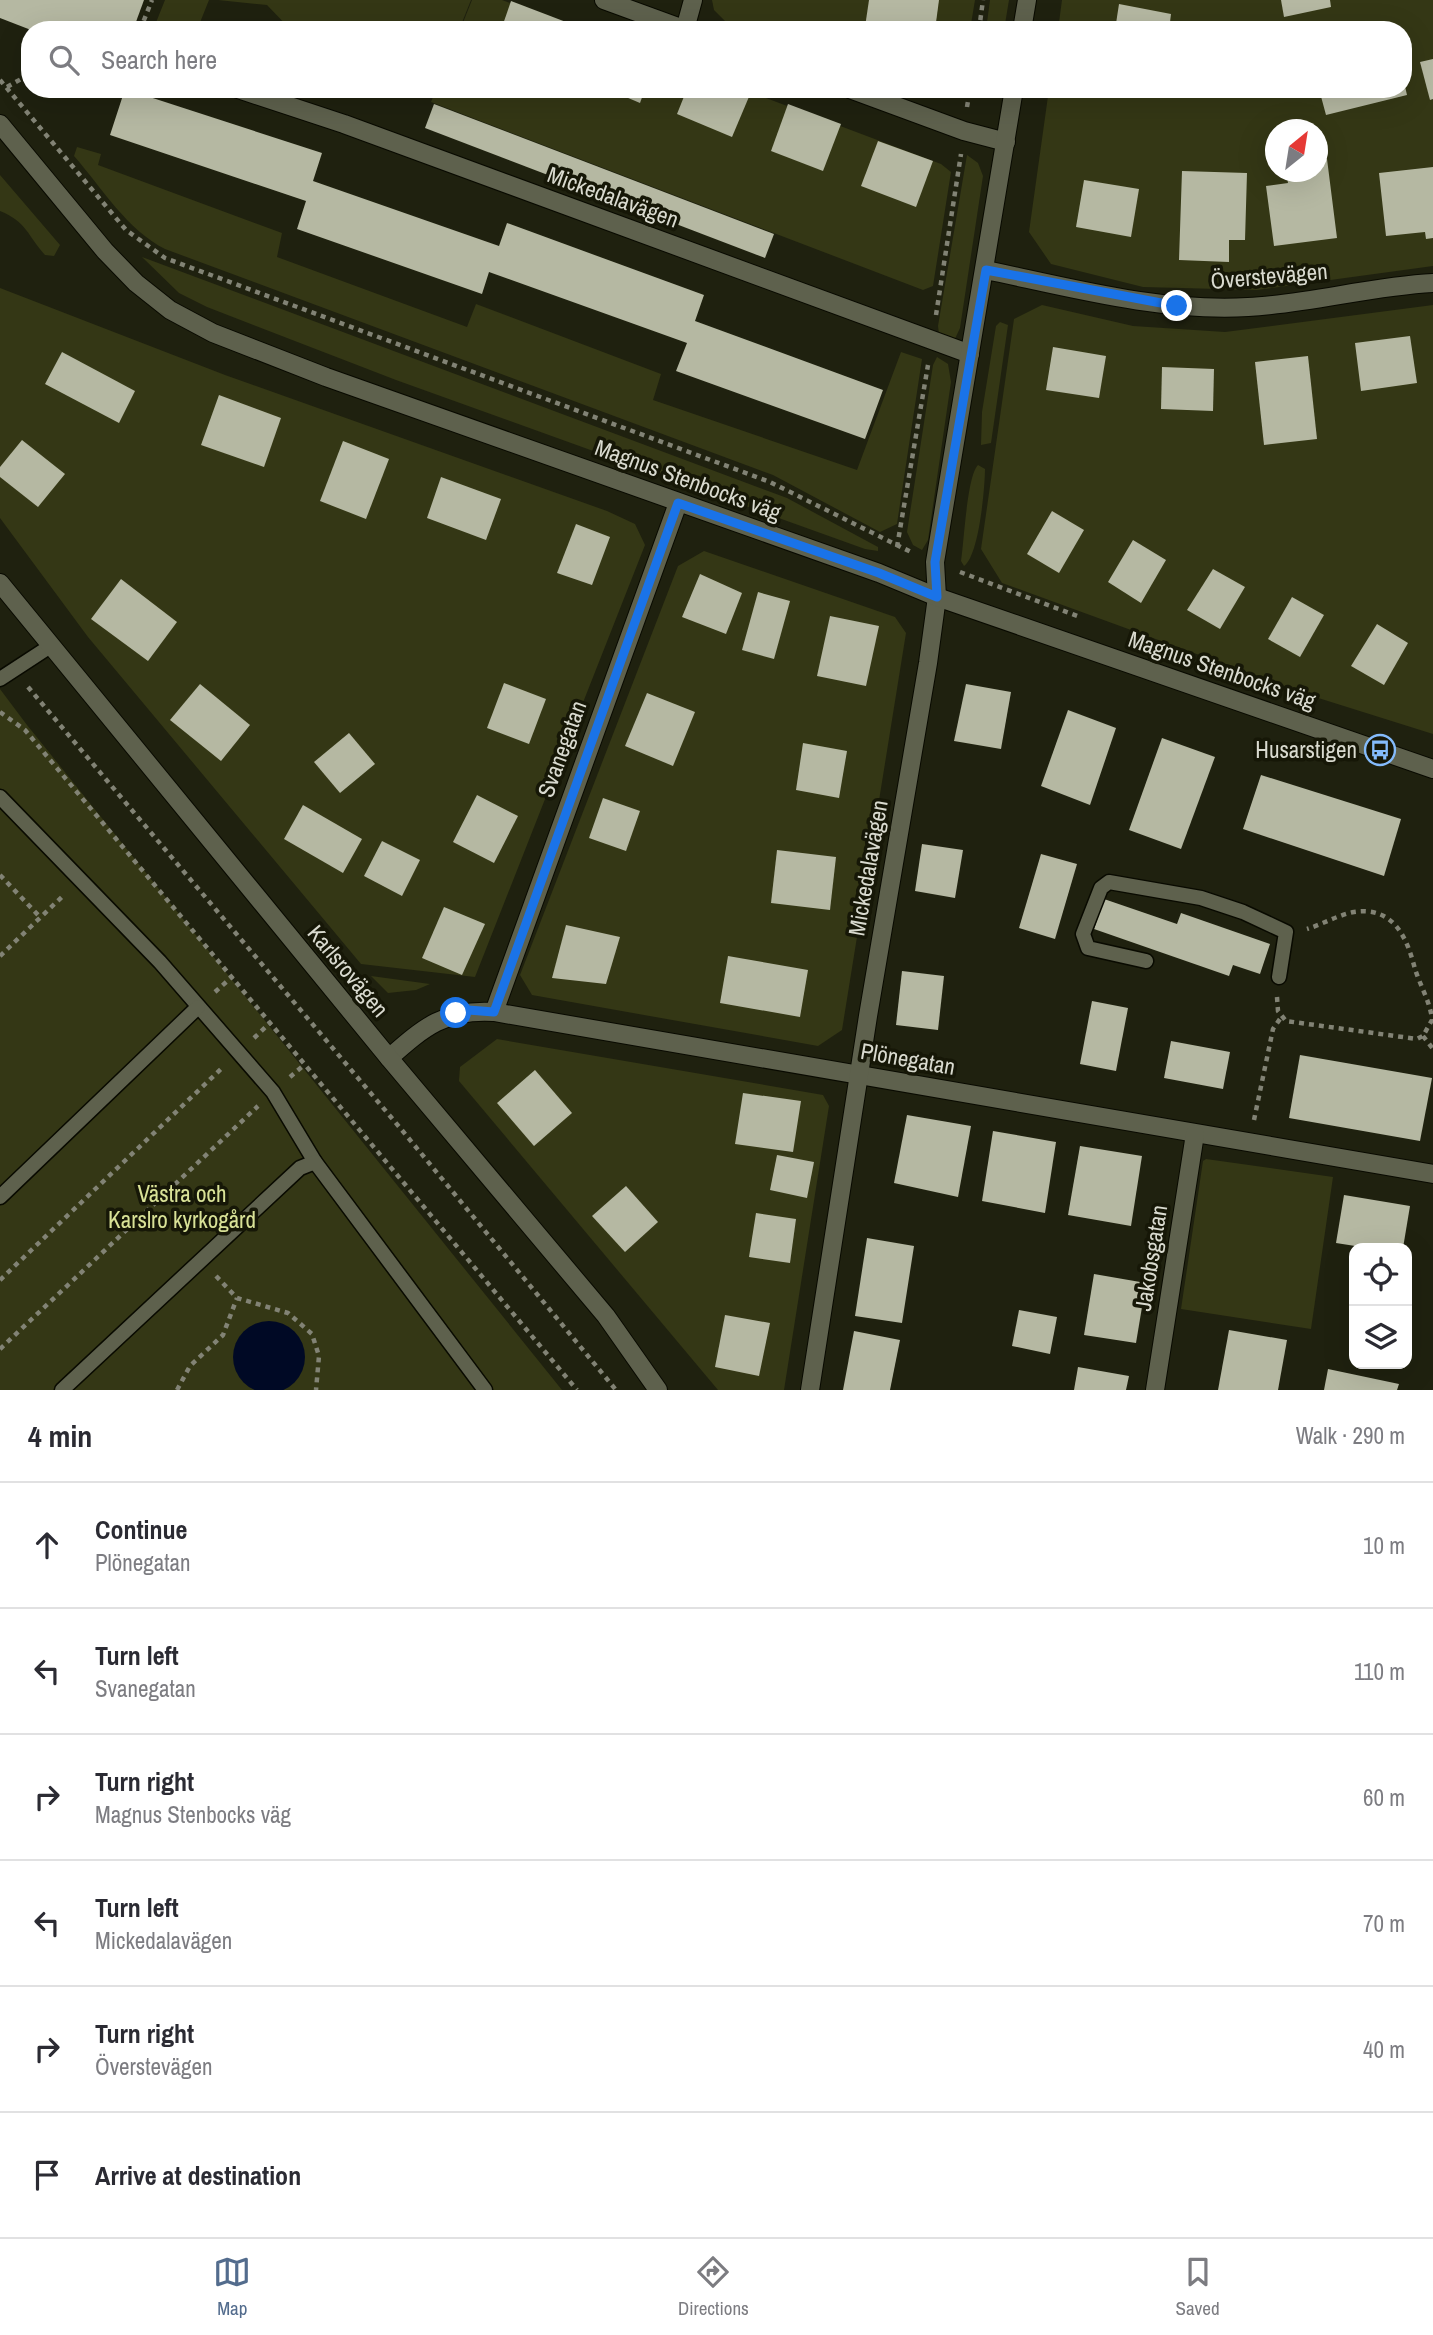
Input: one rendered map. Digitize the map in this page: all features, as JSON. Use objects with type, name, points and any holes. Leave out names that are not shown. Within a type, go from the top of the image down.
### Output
[{"type":"street","points":[[604,0],[661,21]]},
{"type":"street","points":[[687,21],[693,0]]},
{"type":"street","points":[[1024,21],[1027,0]]},
{"type":"street","name":"Mickedalavägen","points":[[265,98],[344,124],[970,354]]},
{"type":"street","points":[[874,98],[964,131],[1006,142]]},
{"type":"street","name":"Mickedalavägen","points":[[810,1390],[937,597],[935,562],[986,270],[1013,98]]},
{"type":"street","name":"Magnus Stenbocks väg","points":[[0,124],[105,251],[170,310],[213,333],[326,377],[879,573],[937,597],[1433,769]]},
{"type":"street","name":"Överstevägen","points":[[986,270],[1177,306],[1249,307],[1433,283]]},
{"type":"street","name":"Svanegatan","points":[[494,1012],[678,503]]},
{"type":"street","name":"Karlsrovägen","points":[[0,583],[49,647],[606,1316],[659,1390]]},
{"type":"street","name":"Plönegatan","points":[[389,1058],[437,1021],[468,1010],[494,1012],[1433,1174]]},
{"type":"street","name":"Jakobsgatan","points":[[1155,1390],[1195,1134]]},
{"type":"lane","points":[[0,679],[49,647]]},
{"type":"lane","points":[[0,797],[198,1007],[273,1092],[316,1163],[485,1390]]},
{"type":"lane","points":[[1146,961],[1088,948],[1083,934],[1101,888],[1109,882],[1201,898],[1243,912],[1286,933],[1279,977]]},
{"type":"lane","points":[[0,1197],[198,1007]]},
{"type":"lane","points":[[62,1390],[300,1168],[316,1163]]},
{"type":"path","points":[[143,21],[152,0]]},
{"type":"path","points":[[980,21],[983,0]]},
{"type":"path","points":[[7,87],[21,79]]},
{"type":"path","points":[[0,80],[125,230],[165,258],[770,482],[897,547]]},
{"type":"path","points":[[15,671],[617,1390]]},
{"type":"path","points":[[0,712],[25,730],[271,1022],[575,1388],[566,1390]]},
{"type":"path","points":[[0,876],[40,917]]},
{"type":"path","points":[[0,956],[80,880]]},
{"type":"path","points":[[1279,977],[1276,994],[1286,1021],[1417,1039],[1423,1036],[1432,1020],[1432,1011],[1426,1005],[1410,944],[1401,930],[1385,918],[1369,912],[1353,912],[1310,928],[1286,933]]},
{"type":"path","points":[[1253,1124],[1273,1029],[1282,1016]]},
{"type":"path","points":[[0,1280],[271,1022]]},
{"type":"path","points":[[1423,1036],[1433,1049]]},
{"type":"path","points":[[0,1349],[303,1066]]},
{"type":"path","points":[[200,1261],[237,1298],[288,1313],[312,1334],[319,1356],[316,1390]]},
{"type":"path","points":[[177,1390],[190,1366],[223,1335],[237,1298]]},
{"type":"green space","points":[[165,0],[209,0],[201,21],[157,21]]},
{"type":"green space","points":[[218,0],[471,0],[463,21],[282,21],[267,5]]},
{"type":"green space","points":[[472,0],[502,0],[558,21],[464,21]]},
{"type":"green space","points":[[712,0],[975,0],[972,21],[725,21],[714,10]]},
{"type":"green space","points":[[990,0],[1009,0],[1006,21],[987,21]]},
{"type":"green space","points":[[1062,0],[1433,0],[1433,266],[1257,290],[1143,287],[1051,264],[1029,232],[1048,98],[1412,98],[1412,21],[1059,21]]},
{"type":"green space","points":[[433,98],[766,98],[941,164],[951,172],[933,286],[923,290],[431,102]]},
{"type":"green space","points":[[77,147],[101,154],[98,165],[282,233],[277,257],[467,327],[476,304],[661,374],[653,400],[857,470],[901,352],[922,359],[897,524],[880,532],[773,475],[165,249],[151,241],[127,220],[74,156]]},
{"type":"green space","points":[[967,155],[978,163],[983,176],[960,328],[954,341],[939,334],[938,326]]},
{"type":"green space","points":[[0,175],[60,245],[54,256],[45,255],[21,224],[0,211]]},
{"type":"green space","points":[[142,257],[787,498],[878,547],[878,551],[865,549],[396,380],[207,307],[179,293]]},
{"type":"green space","points":[[0,288],[225,375],[607,511],[635,524],[645,545],[475,977],[361,964],[88,637],[0,518]]},
{"type":"green space","points":[[1042,305],[1133,326],[1225,332],[1433,305],[1433,734],[1312,696],[1002,583],[981,549],[1014,319]]},
{"type":"green space","points":[[1000,322],[1008,325],[991,443],[981,445],[982,412],[996,326]]},
{"type":"green space","points":[[937,357],[948,364],[951,382],[928,540],[922,550],[913,545],[907,532],[933,365]]},
{"type":"green space","points":[[978,465],[985,469],[982,505],[974,549],[964,566],[961,561],[967,510],[971,482]]},
{"type":"green space","points":[[704,551],[895,617],[906,633],[842,1030],[818,1046],[532,995],[520,975],[678,566]]},
{"type":"green space","name":"Västra och Karslro kyrkogård","points":[[0,689],[27,725],[562,1390],[0,1390]]},
{"type":"green space","points":[[371,976],[430,984],[416,990],[388,993]]},
{"type":"green space","points":[[497,1039],[823,1095],[829,1106],[784,1390],[718,1390],[459,1081],[460,1067]]},
{"type":"green space","points":[[1206,1159],[1333,1177],[1311,1329],[1181,1309],[1203,1161]]},
{"type":"water","points":[[262,1322],[276,1322],[289,1327],[299,1337],[304,1350],[304,1364],[299,1377],[283,1390],[255,1390],[249,1387],[239,1377],[234,1364],[234,1350],[239,1337],[249,1327]]},
{"type":"building","points":[[0,0],[144,0],[136,21],[21,21],[21,26],[0,18]]},
{"type":"building","points":[[869,0],[939,0],[936,21],[866,21]]},
{"type":"building","points":[[1281,0],[1330,0],[1331,7],[1284,17]]},
{"type":"building","points":[[511,1],[563,21],[504,21]]},
{"type":"building","points":[[1119,4],[1171,14],[1170,21],[1116,21]]},
{"type":"building","points":[[1433,59],[1433,99],[1430,100],[1420,62]]},
{"type":"building","points":[[122,98],[153,98],[322,153],[313,181],[499,246],[507,223],[704,295],[695,321],[883,390],[865,439],[676,371],[687,343],[489,272],[482,294],[297,229],[306,201],[110,135]]},
{"type":"building","points":[[628,98],[642,98],[640,103]]},
{"type":"building","points":[[683,98],[748,98],[732,137],[677,114]]},
{"type":"building","points":[[1321,98],[1395,98],[1326,115]]},
{"type":"building","points":[[434,104],[774,234],[765,258],[425,128]]},
{"type":"building","points":[[788,104],[841,124],[823,171],[771,151]]},
{"type":"building","points":[[878,141],[933,161],[916,207],[861,186]]},
{"type":"building","points":[[1328,167],[1337,238],[1274,246],[1266,186],[1328,182]]},
{"type":"building","points":[[1433,167],[1433,238],[1426,239],[1425,232],[1386,236],[1379,173]]},
{"type":"building","points":[[1182,171],[1247,173],[1245,240],[1229,240],[1229,262],[1179,260]]},
{"type":"building","points":[[1084,180],[1139,189],[1131,237],[1076,227]]},
{"type":"building","points":[[1410,336],[1417,383],[1361,391],[1355,343]]},
{"type":"building","points":[[1053,347],[1106,356],[1099,398],[1046,390]]},
{"type":"building","points":[[62,352],[135,391],[119,423],[45,384]]},
{"type":"building","points":[[1308,356],[1317,439],[1264,445],[1255,362]]},
{"type":"building","points":[[1162,367],[1214,369],[1213,411],[1161,409]]},
{"type":"building","points":[[219,395],[281,418],[264,467],[201,445]]},
{"type":"building","points":[[22,440],[65,474],[38,507],[0,477],[0,467]]},
{"type":"building","points":[[343,441],[389,459],[366,519],[320,501]]},
{"type":"building","points":[[441,477],[501,499],[486,540],[427,518]]},
{"type":"building","points":[[1052,511],[1084,530],[1059,573],[1027,554]]},
{"type":"building","points":[[576,524],[610,537],[592,585],[557,573]]},
{"type":"building","points":[[1133,540],[1166,560],[1141,603],[1108,582]]},
{"type":"building","points":[[1213,569],[1245,587],[1220,629],[1187,610]]},
{"type":"building","points":[[700,574],[742,593],[726,634],[682,617]]},
{"type":"building","points":[[121,579],[177,622],[148,661],[91,619]]},
{"type":"building","points":[[758,592],[790,601],[774,659],[742,650]]},
{"type":"building","points":[[1292,597],[1324,615],[1300,657],[1268,639]]},
{"type":"building","points":[[830,616],[879,626],[866,686],[817,676]]},
{"type":"building","points":[[1377,624],[1408,643],[1384,685],[1351,666]]},
{"type":"building","points":[[504,683],[546,699],[529,744],[487,728]]},
{"type":"building","points":[[200,684],[250,725],[221,761],[170,720]]},
{"type":"building","points":[[966,684],[1011,692],[1001,749],[954,741]]},
{"type":"building","points":[[647,693],[695,712],[673,766],[625,746]]},
{"type":"building","points":[[1068,710],[1116,728],[1090,805],[1041,786]]},
{"type":"building","points":[[349,733],[375,764],[340,793],[314,762]]},
{"type":"building","points":[[1162,738],[1215,757],[1181,849],[1129,830]]},
{"type":"building","points":[[803,743],[847,751],[839,798],[796,790]]},
{"type":"building","points":[[1261,775],[1401,819],[1384,876],[1243,829]]},
{"type":"building","points":[[477,795],[518,816],[494,863],[453,842]]},
{"type":"building","points":[[603,798],[640,811],[626,851],[589,838]]},
{"type":"building","points":[[303,805],[362,839],[343,873],[284,839]]},
{"type":"building","points":[[382,841],[420,860],[402,896],[364,876]]},
{"type":"building","points":[[922,844],[963,850],[955,898],[915,891]]},
{"type":"building","points":[[777,850],[836,857],[830,910],[771,903]]},
{"type":"building","points":[[1041,854],[1077,864],[1055,939],[1019,928]]},
{"type":"building","points":[[1104,899],[1177,924],[1181,913],[1270,944],[1260,974],[1233,965],[1229,976],[1094,929]]},
{"type":"building","points":[[444,907],[485,924],[462,975],[422,958]]},
{"type":"building","points":[[566,925],[620,937],[606,984],[552,978]]},
{"type":"building","points":[[728,956],[808,970],[800,1017],[720,1003]]},
{"type":"building","points":[[902,971],[944,976],[938,1030],[896,1025]]},
{"type":"building","points":[[1092,1001],[1128,1008],[1116,1071],[1080,1064]]},
{"type":"building","points":[[1171,1041],[1230,1052],[1223,1089],[1164,1078]]},
{"type":"building","points":[[1300,1055],[1432,1078],[1420,1141],[1289,1118]]},
{"type":"building","points":[[535,1070],[572,1113],[534,1146],[497,1103]]},
{"type":"building","points":[[743,1093],[801,1101],[793,1152],[735,1144]]},
{"type":"building","points":[[907,1115],[971,1126],[958,1197],[894,1183]]},
{"type":"building","points":[[993,1131],[1056,1142],[1045,1213],[982,1201]]},
{"type":"building","points":[[1080,1146],[1142,1156],[1131,1226],[1068,1215]]},
{"type":"building","points":[[777,1155],[814,1162],[807,1198],[770,1190]]},
{"type":"building","points":[[626,1186],[658,1222],[625,1252],[592,1216]]},
{"type":"building","points":[[1344,1195],[1410,1206],[1404,1243],[1336,1243]]},
{"type":"building","points":[[756,1213],[796,1219],[790,1263],[749,1257]]},
{"type":"building","points":[[867,1238],[914,1246],[902,1323],[855,1316]]},
{"type":"building","points":[[1094,1274],[1146,1283],[1136,1343],[1084,1335]]},
{"type":"building","points":[[1019,1310],[1057,1317],[1050,1354],[1012,1346]]},
{"type":"building","points":[[725,1315],[770,1323],[759,1376],[715,1367]]},
{"type":"building","points":[[1229,1330],[1287,1340],[1278,1390],[1218,1390]]},
{"type":"building","points":[[854,1331],[900,1340],[890,1390],[843,1390]]},
{"type":"building","points":[[1078,1367],[1129,1376],[1126,1390],[1074,1390]]},
{"type":"building","points":[[1328,1369],[1399,1384],[1397,1390],[1324,1390]]},
{"type":"place","name":"Husarstigen","points":[[1380,750]]},
{"type":"route","points":[[456,1013],[468,1010],[494,1012],[678,503],[879,573],[937,597],[935,562],[986,270],[1099,294],[1177,306]]}]
